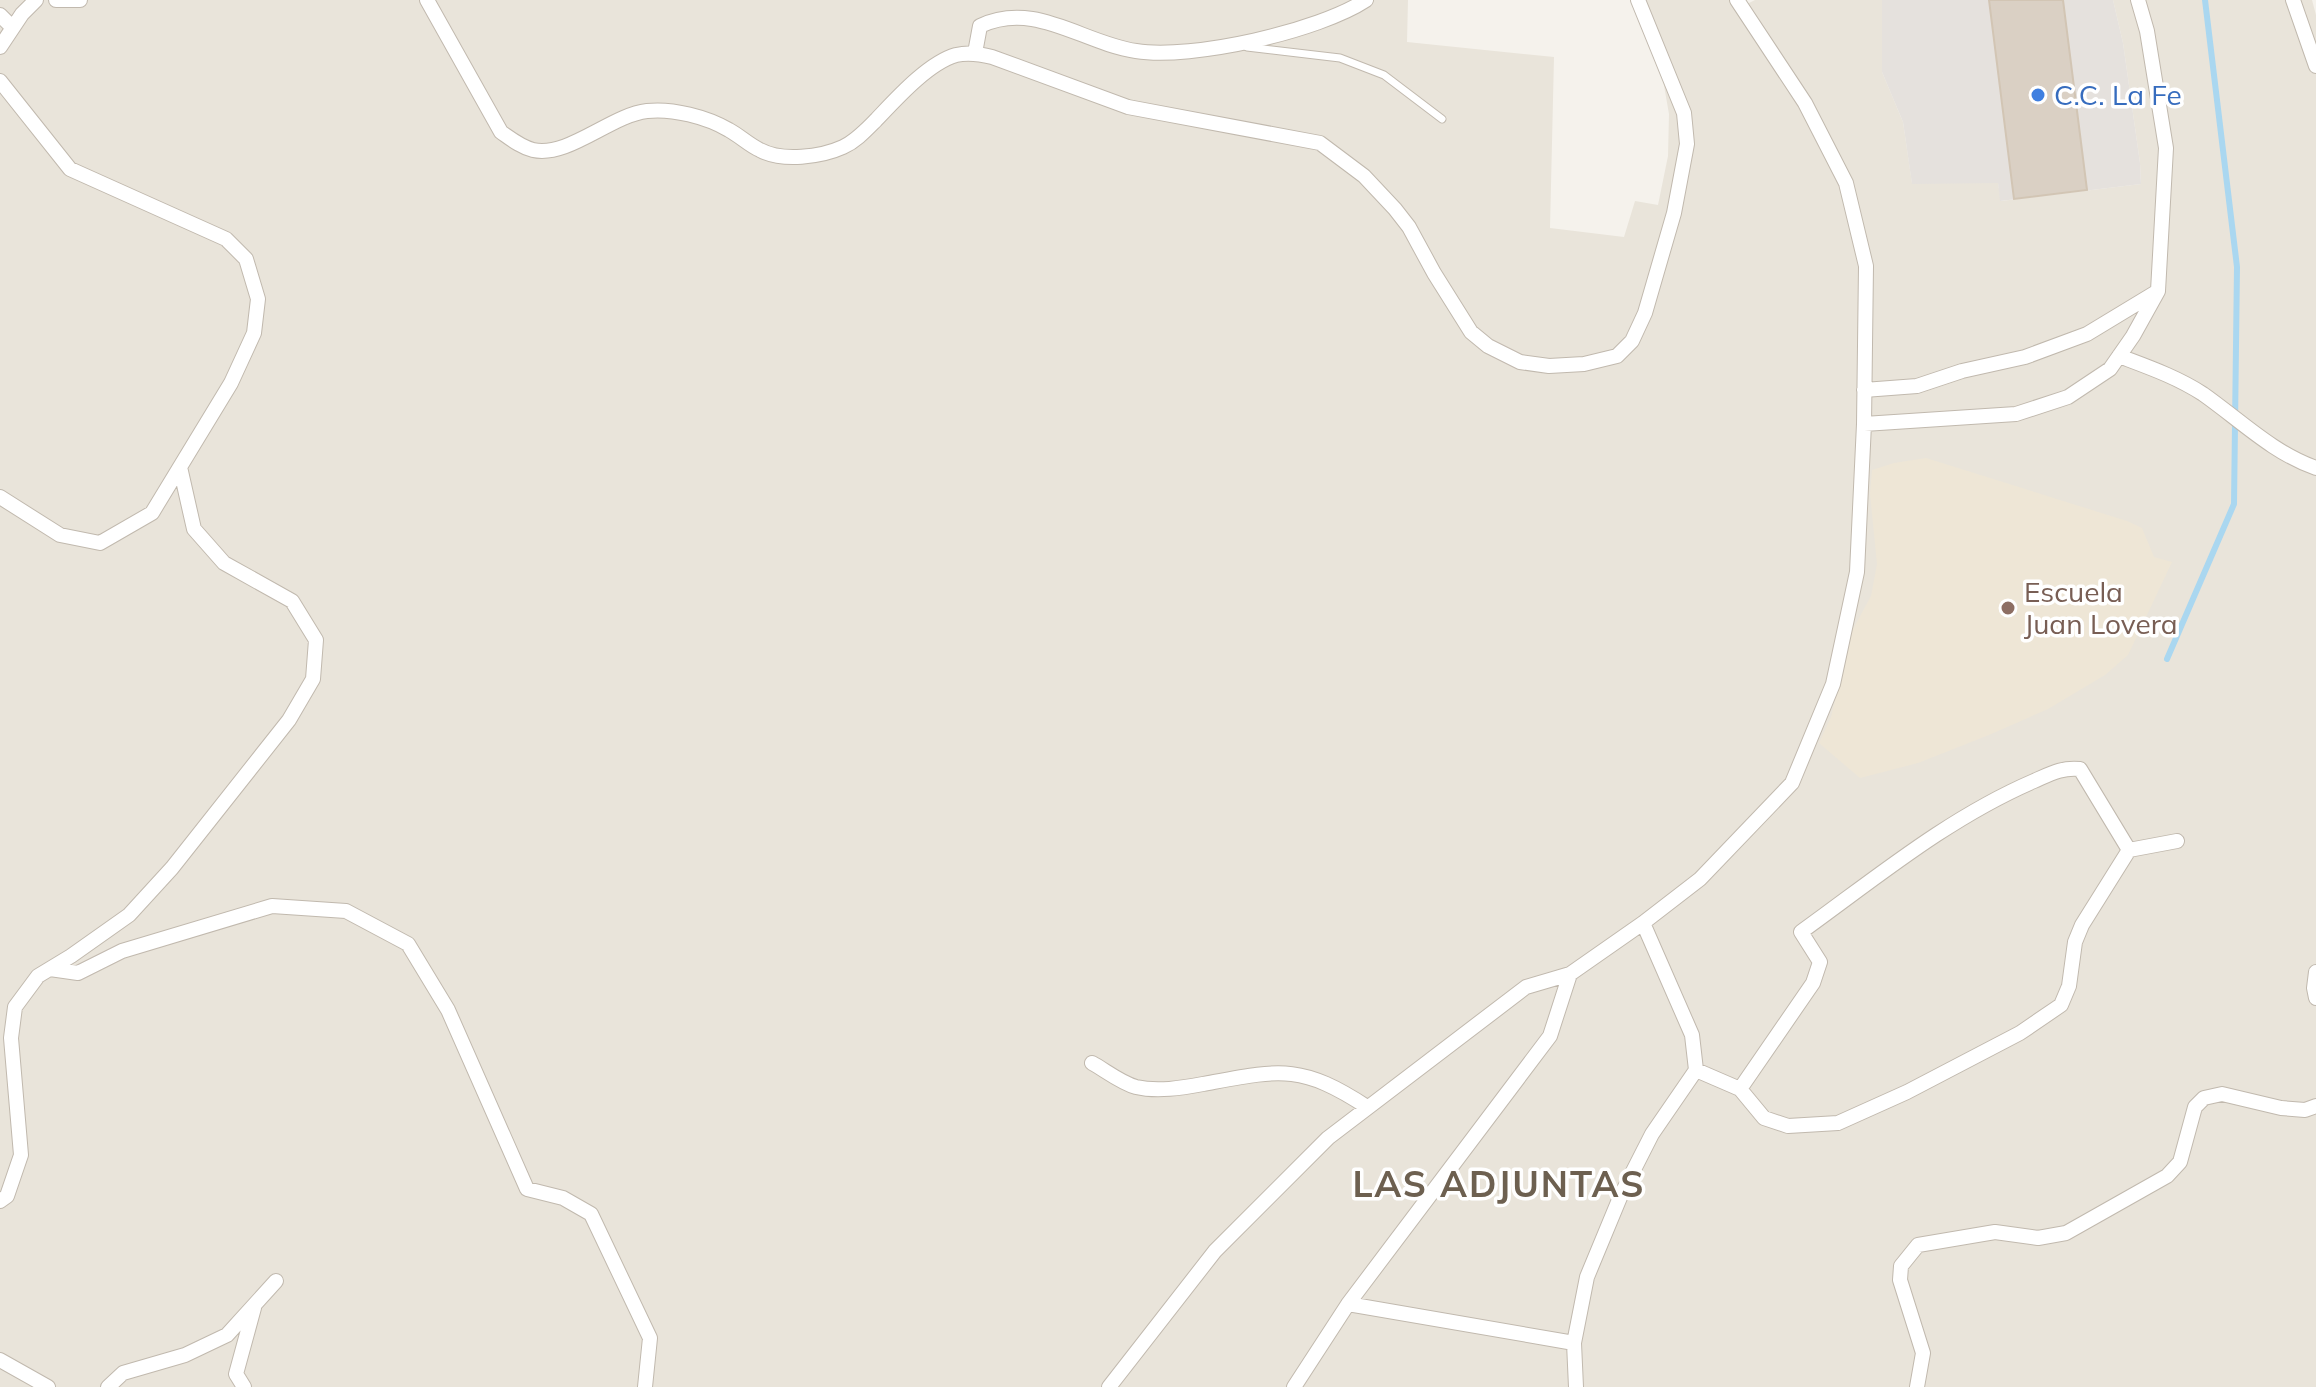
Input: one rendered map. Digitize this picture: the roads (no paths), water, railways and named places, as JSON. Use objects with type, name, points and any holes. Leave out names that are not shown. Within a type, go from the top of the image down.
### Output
[{"type":"street","points":[[0,47],[12,27],[36,0]]},
{"type":"street","points":[[56,0],[80,0]]},
{"type":"street","points":[[427,0],[501,132],[535,150],[554,150],[622,119],[644,111],[664,110],[725,127],[761,151],[789,156],[822,153],[853,141],[928,71],[949,58],[975,53],[1128,107],[1320,143],[1364,176],[1395,209],[1421,246],[1471,332],[1495,351],[1520,362],[1549,366],[1584,364],[1617,356],[1632,341],[1645,313],[1674,213],[1687,144],[1684,113],[1638,0]]},
{"type":"street","points":[[975,53],[980,26],[997,16],[1032,15],[1134,51],[1177,53],[1294,31],[1346,13],[1366,0]]},
{"type":"street","points":[[1109,1387],[1215,1251],[1328,1138],[1526,987],[1570,974],[1643,923],[1700,879],[1792,783],[1833,684],[1857,572],[1864,424],[1866,266],[1846,183],[1805,103],[1737,0]]},
{"type":"street","points":[[1864,424],[2016,414],[2068,397],[2110,369],[2133,336],[2158,291],[2166,148],[2147,31],[2138,0]]},
{"type":"street","points":[[2293,0],[2316,66]]},
{"type":"street","points":[[0,15],[12,27]]},
{"type":"street","points":[[0,81],[70,169],[226,239],[246,259],[258,299],[254,333],[231,383],[152,513],[100,543],[60,535],[0,497]]},
{"type":"street","points":[[1864,390],[1917,386],[1962,371],[2025,357],[2087,334],[2158,291]]},
{"type":"street","points":[[2119,356],[2164,373],[2200,393],[2292,460],[2316,468]]},
{"type":"street","points":[[0,1201],[7,1196],[21,1155],[11,1038],[15,1007],[38,976],[129,915],[172,868],[289,720],[313,679],[316,640],[292,601],[224,563],[194,529],[180,467]]},
{"type":"street","points":[[1740,1089],[1813,983],[1820,962],[1801,932],[1945,827],[2009,792],[2066,767],[2080,769],[2129,850]]},
{"type":"street","points":[[1696,1070],[1740,1089],[1764,1118],[1788,1126],[1838,1123],[2020,1033],[2061,1005],[2069,986],[2075,942],[2082,925],[2129,850],[2177,841]]},
{"type":"street","points":[[50,969],[78,973],[122,951],[272,906],[346,911],[408,944],[448,1010],[527,1189],[563,1198],[591,1214],[650,1338],[645,1387]]},
{"type":"street","points":[[1576,1387],[1574,1343],[1587,1277],[1621,1195],[1652,1134],[1696,1070],[1692,1035],[1643,923]]},
{"type":"street","points":[[2316,972],[2316,998]]},
{"type":"street","points":[[1294,1387],[1348,1304],[1550,1036],[1570,974]]},
{"type":"street","points":[[1092,1063],[1135,1086],[1177,1089],[1261,1072],[1310,1076],[1339,1089],[1367,1107]]},
{"type":"street","points":[[1917,1387],[1923,1353],[1900,1280],[1901,1266],[1918,1245],[1995,1232],[2038,1238],[2066,1233],[2167,1176],[2180,1162],[2195,1107],[2204,1098],[2222,1094],[2281,1108],[2305,1110],[2316,1106]]},
{"type":"street","points":[[108,1387],[123,1373],[185,1355],[227,1335],[276,1281]]},
{"type":"street","points":[[244,1387],[236,1374],[255,1303]]},
{"type":"street","points":[[1348,1304],[1574,1343]]},
{"type":"street","points":[[0,1360],[48,1387]]},
{"type":"lane","points":[[1225,44],[1340,58],[1384,75],[1442,119]]},
{"type":"waterway","points":[[2167,659],[2234,504],[2237,267],[2205,0]]},
{"type":"place","name":"C.C. La Fe","points":[[2038,95]]},
{"type":"place","name":"Escuela Juan Lovera","points":[[2008,608]]},
{"type":"district","name":"LAS ADJUNTAS","points":[[1499,1184]]}]
